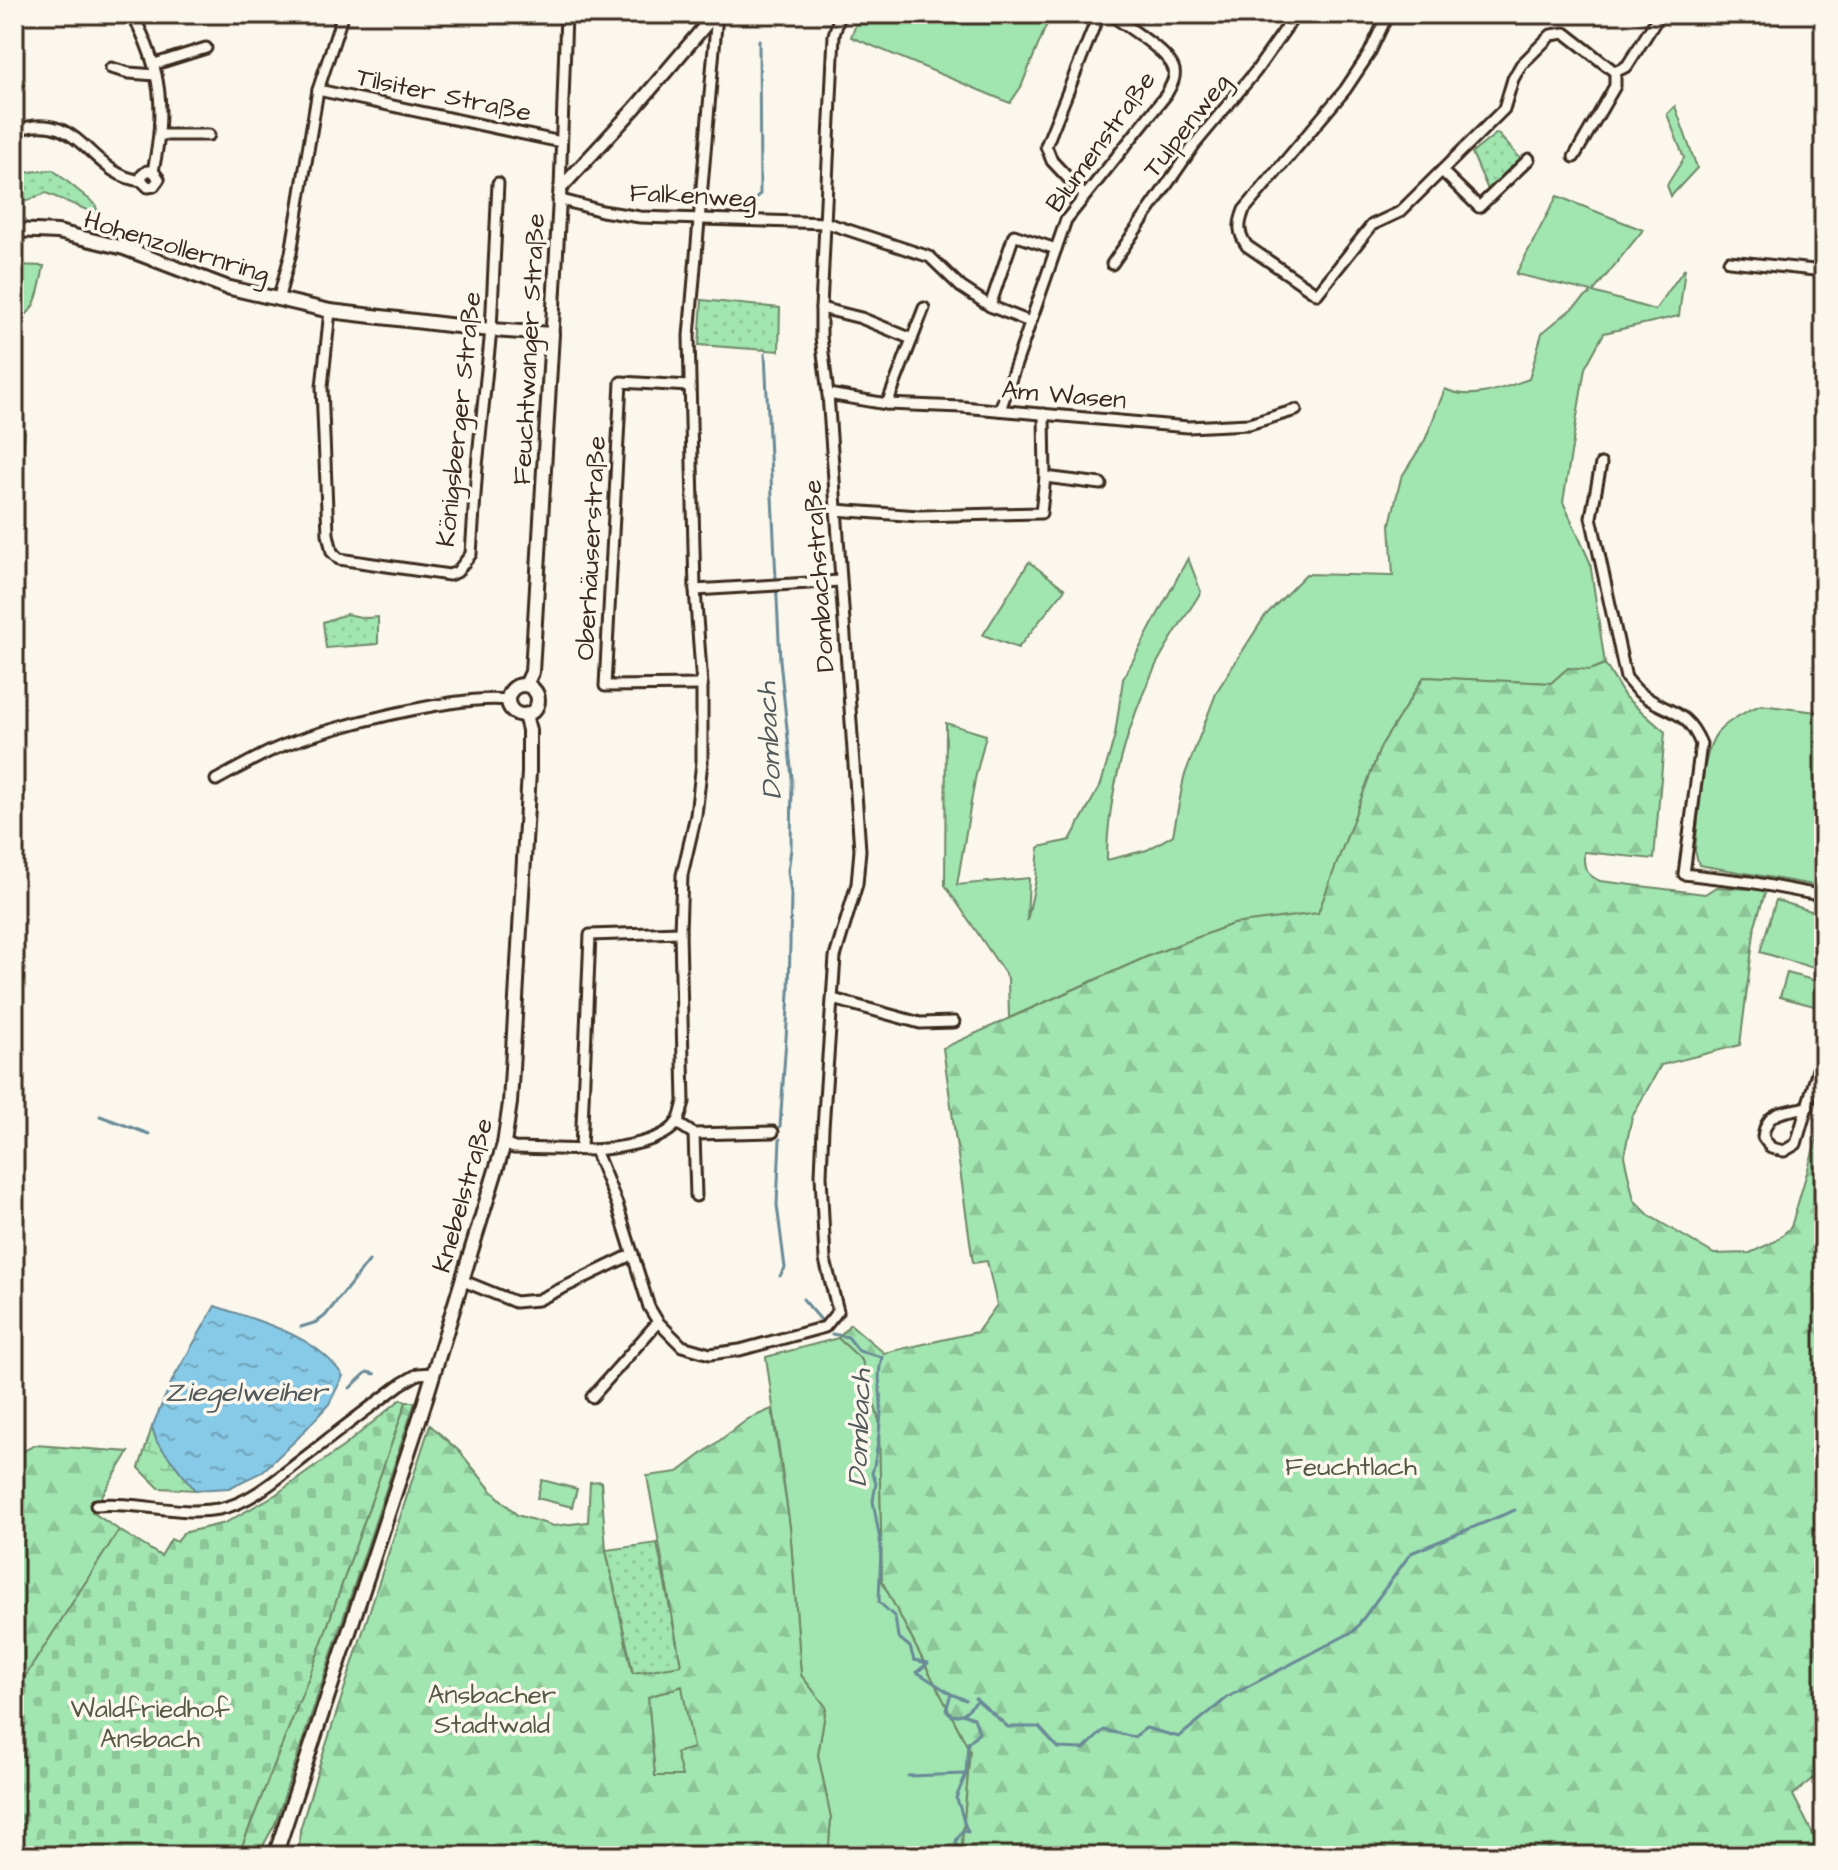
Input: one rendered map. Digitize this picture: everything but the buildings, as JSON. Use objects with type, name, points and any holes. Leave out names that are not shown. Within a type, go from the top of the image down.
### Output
[{"type":"main road","name":"Hohenzollernring","points":[[14,230],[58,232],[124,248],[226,287],[330,311],[552,334]]},
{"type":"main road","name":"Feuchtwanger Straße","points":[[526,685],[532,672],[552,334]]},
{"type":"main road","points":[[526,685],[535,690],[538,700],[534,710],[525,715],[511,710],[508,700],[515,686],[526,685]]},
{"type":"main road","name":"Knebelstraße","points":[[275,1856],[414,1435],[504,1144],[510,1103],[529,772],[529,730],[525,715]]},
{"type":"street","points":[[14,22],[20,14]]},
{"type":"street","points":[[14,131],[32,124],[50,125],[72,135],[104,164],[128,180],[142,181],[144,173],[153,171],[160,135],[155,64],[132,14]]},
{"type":"street","points":[[278,300],[291,253],[318,90],[343,14]]},
{"type":"street","name":"Feuchtwanger Straße","points":[[552,334],[566,14]]},
{"type":"street","points":[[559,194],[716,14]]},
{"type":"street","points":[[504,1144],[514,1148],[595,1150],[635,1144],[656,1137],[677,1123],[684,1102],[680,932],[682,875],[696,815],[702,762],[689,336],[716,14]]},
{"type":"street","name":"Dombachstraße","points":[[658,1322],[682,1346],[710,1354],[740,1350],[825,1327],[838,1311],[825,1260],[821,1175],[835,957],[857,884],[860,850],[828,394],[821,337],[834,35],[840,14]]},
{"type":"street","points":[[1084,195],[1052,161],[1046,146],[1099,14]]},
{"type":"street","name":"Blumenstraße","points":[[1000,410],[1066,220],[1166,95],[1174,79],[1174,67],[1166,56],[1110,14]]},
{"type":"street","name":"Tulpenweg","points":[[1112,264],[1195,144],[1256,71],[1296,14]]},
{"type":"street","points":[[1388,14],[1369,54],[1345,90],[1244,210],[1239,223],[1240,236],[1247,246],[1317,294],[1372,225],[1400,212],[1504,109],[1513,79],[1521,65],[1551,35],[1565,33],[1615,72]]},
{"type":"street","points":[[1615,72],[1627,66],[1658,15]]},
{"type":"street","points":[[155,64],[206,48]]},
{"type":"street","points":[[111,68],[156,75]]},
{"type":"street","points":[[1574,157],[1615,86],[1615,72]]},
{"type":"street","name":"Tilsiter Straße","points":[[318,90],[561,142]]},
{"type":"street","points":[[160,135],[209,135]]},
{"type":"street","points":[[1442,171],[1479,207],[1529,159]]},
{"type":"street","name":"Königsberger Straße","points":[[330,311],[322,387],[328,534],[332,552],[339,559],[449,575],[457,572],[471,554],[491,330],[498,183]]},
{"type":"street","name":"Falkenweg","points":[[559,194],[602,211],[640,217],[827,223],[930,257],[961,287],[990,306],[1030,322]]},
{"type":"street","points":[[990,306],[1014,235],[1056,249]]},
{"type":"street","points":[[1729,261],[1824,271]]},
{"type":"street","points":[[821,308],[861,318],[912,339]]},
{"type":"street","points":[[887,404],[924,308]]},
{"type":"street","name":"Oberhäuserstraße","points":[[689,386],[621,382],[605,686],[702,685]]},
{"type":"street","name":"Am Wasen","points":[[828,394],[887,404],[1000,410],[1188,427],[1249,424],[1296,410]]},
{"type":"street","points":[[835,510],[919,516],[1041,513],[1045,477],[1044,414]]},
{"type":"street","points":[[1601,464],[1591,517],[1626,678],[1639,693],[1679,714],[1695,729],[1701,744],[1684,874],[1824,896]]},
{"type":"street","points":[[1045,477],[1101,484]]},
{"type":"street","points":[[695,590],[840,581]]},
{"type":"street","points":[[216,780],[273,750],[307,737],[457,702],[491,698],[508,700]]},
{"type":"street","points":[[581,1149],[590,935],[680,932]]},
{"type":"street","points":[[833,999],[920,1023],[954,1022]]},
{"type":"street","points":[[1808,1107],[1774,1114],[1764,1125],[1763,1137],[1771,1148],[1784,1151],[1796,1144],[1808,1107],[1824,1049]]},
{"type":"street","points":[[677,1123],[694,1134],[773,1132]]},
{"type":"street","points":[[694,1134],[696,1196]]},
{"type":"street","points":[[592,1397],[658,1322],[649,1307],[617,1204],[595,1150]]},
{"type":"street","points":[[461,1280],[515,1302],[538,1300],[633,1254]]},
{"type":"street","points":[[96,1505],[114,1503],[170,1512],[221,1509],[250,1496],[276,1479],[401,1384],[418,1374],[433,1373]]},
{"type":"green space","points":[[860,14],[1051,14],[1021,87],[1010,103],[851,37]]},
{"type":"green space","points":[[1675,106],[1697,168],[1671,196],[1667,185],[1684,158],[1667,114]]},
{"type":"green space","points":[[1497,133],[1522,160],[1489,192],[1472,153]]},
{"type":"green space","points":[[53,170],[95,204],[99,215],[46,193],[27,201],[14,200],[14,180],[28,172]]},
{"type":"green space","points":[[1557,196],[1643,230],[1593,292],[1655,310],[1685,268],[1679,316],[1604,333],[1585,368],[1563,502],[1590,562],[1605,664],[1590,671],[1568,668],[1551,683],[1424,677],[1381,746],[1318,914],[1233,924],[1151,955],[1009,1018],[1008,978],[945,885],[946,723],[986,735],[975,779],[957,885],[1029,878],[1027,921],[1039,847],[1070,840],[1101,784],[1115,735],[1123,679],[1188,558],[1201,592],[1161,656],[1128,735],[1115,785],[1107,860],[1147,850],[1173,835],[1184,777],[1217,691],[1265,616],[1306,574],[1393,576],[1390,524],[1401,478],[1425,440],[1445,389],[1476,394],[1529,379],[1542,333],[1592,292],[1516,274]]},
{"type":"green space","points":[[14,265],[44,266],[33,307],[14,322]]},
{"type":"green space","points":[[702,300],[780,308],[779,351],[699,345]]},
{"type":"green space","points":[[14,427],[25,432],[14,546]]},
{"type":"green space","points":[[1029,562],[1065,589],[1018,648],[983,635]]},
{"type":"green space","points":[[346,614],[378,617],[378,644],[326,648],[323,622]]},
{"type":"green space","name":"Feuchtlach","points":[[1605,664],[1625,697],[1665,732],[1654,859],[1584,852],[1585,866],[1591,876],[1600,881],[1705,894],[1716,887],[1766,890],[1755,925],[1740,1045],[1661,1065],[1632,1117],[1624,1156],[1634,1200],[1650,1216],[1714,1254],[1750,1253],[1776,1241],[1791,1227],[1824,1114],[1824,1770],[1793,1795],[1824,1856],[961,1856],[970,1751],[882,1581],[879,1420],[862,1360],[838,1338],[850,1324],[884,1353],[977,1332],[997,1305],[987,1261],[973,1263],[943,1048],[1151,955],[1233,924],[1318,913],[1381,746],[1424,677],[1551,683],[1568,668],[1590,670]]},
{"type":"green space","points":[[1761,705],[1824,713],[1824,887],[1699,865],[1695,851],[1699,806],[1712,741],[1727,724]]},
{"type":"green space","points":[[1776,900],[1824,915],[1824,971],[1760,952]]},
{"type":"green space","points":[[1787,973],[1824,983],[1818,1007],[1780,997]]},
{"type":"green space","points":[[838,1338],[862,1360],[879,1420],[882,1581],[970,1751],[961,1856],[828,1856],[831,1818],[818,1755],[826,1707],[801,1675],[790,1527],[766,1357]]},
{"type":"green space","name":"Waldfriedhof Ansbach","points":[[401,1399],[406,1402],[314,1664],[238,1856],[14,1856],[14,1694],[119,1530],[161,1556],[171,1539],[177,1542],[183,1533],[225,1523],[275,1495],[344,1446]]},
{"type":"green space","points":[[406,1402],[415,1402],[275,1824],[264,1844],[264,1856],[238,1856],[314,1664]]},
{"type":"green space","name":"Ansbacher Stadtwald","points":[[772,1409],[790,1527],[801,1675],[826,1707],[818,1755],[831,1818],[828,1856],[298,1856],[300,1830],[317,1773],[430,1425],[459,1451],[492,1491],[517,1515],[554,1526],[588,1522],[590,1482],[601,1481],[606,1550],[632,1672],[681,1665],[647,1476],[678,1472],[748,1419]],"holes":[[[682,1686],[693,1748],[676,1753],[682,1776],[655,1776],[648,1697]]]},
{"type":"green space","points":[[152,1427],[157,1442],[195,1490],[159,1488],[139,1468]]},
{"type":"green space","points":[[35,1445],[129,1452],[92,1512],[119,1530],[14,1694],[14,1456]]},
{"type":"green space","points":[[542,1480],[577,1489],[572,1507],[537,1498]]},
{"type":"green space","points":[[657,1543],[681,1665],[633,1673],[606,1550]]},
{"type":"green space","points":[[683,1686],[694,1749],[682,1776],[655,1777],[648,1697]]},
{"type":"water","name":"Ziegelweiher","points":[[215,1306],[268,1324],[302,1340],[318,1350],[343,1376],[329,1404],[262,1472],[229,1488],[195,1490],[157,1442],[152,1427],[172,1381]]},
{"type":"waterway","name":"Dombach","points":[[749,208],[760,194],[759,40]]},
{"type":"waterway","name":"Dombach","points":[[765,354],[780,660],[792,778],[788,871],[791,893],[789,994],[780,1127]]},
{"type":"waterway","points":[[100,1116],[149,1134]]},
{"type":"waterway","name":"Dombach","points":[[780,1139],[777,1205],[785,1268],[780,1276]]},
{"type":"waterway","points":[[301,1327],[325,1316],[369,1261]]},
{"type":"waterway","name":"Dombach","points":[[803,1299],[821,1320]]},
{"type":"waterway","name":"Dombach","points":[[832,1334],[848,1337],[859,1351],[882,1357],[879,1375],[881,1418],[872,1473],[876,1483],[873,1501],[881,1546],[879,1602],[895,1617],[898,1637],[910,1647],[914,1660],[928,1663],[917,1672],[951,1694],[946,1710],[953,1716],[962,1714],[974,1718],[979,1732],[968,1743],[966,1774],[956,1798],[968,1832],[962,1831],[956,1841],[957,1856]]},
{"type":"waterway","points":[[350,1388],[367,1372],[375,1374]]},
{"type":"waterway","points":[[975,1698],[1008,1727],[1039,1727],[1058,1748],[1084,1749],[1104,1730],[1134,1737],[1146,1728],[1179,1737],[1228,1697],[1354,1631],[1411,1553],[1515,1510]]},
{"type":"waterway","points":[[951,1694],[966,1700]]},
{"type":"waterway","points":[[964,1713],[976,1702]]},
{"type":"waterway","points":[[908,1776],[965,1774]]}]
